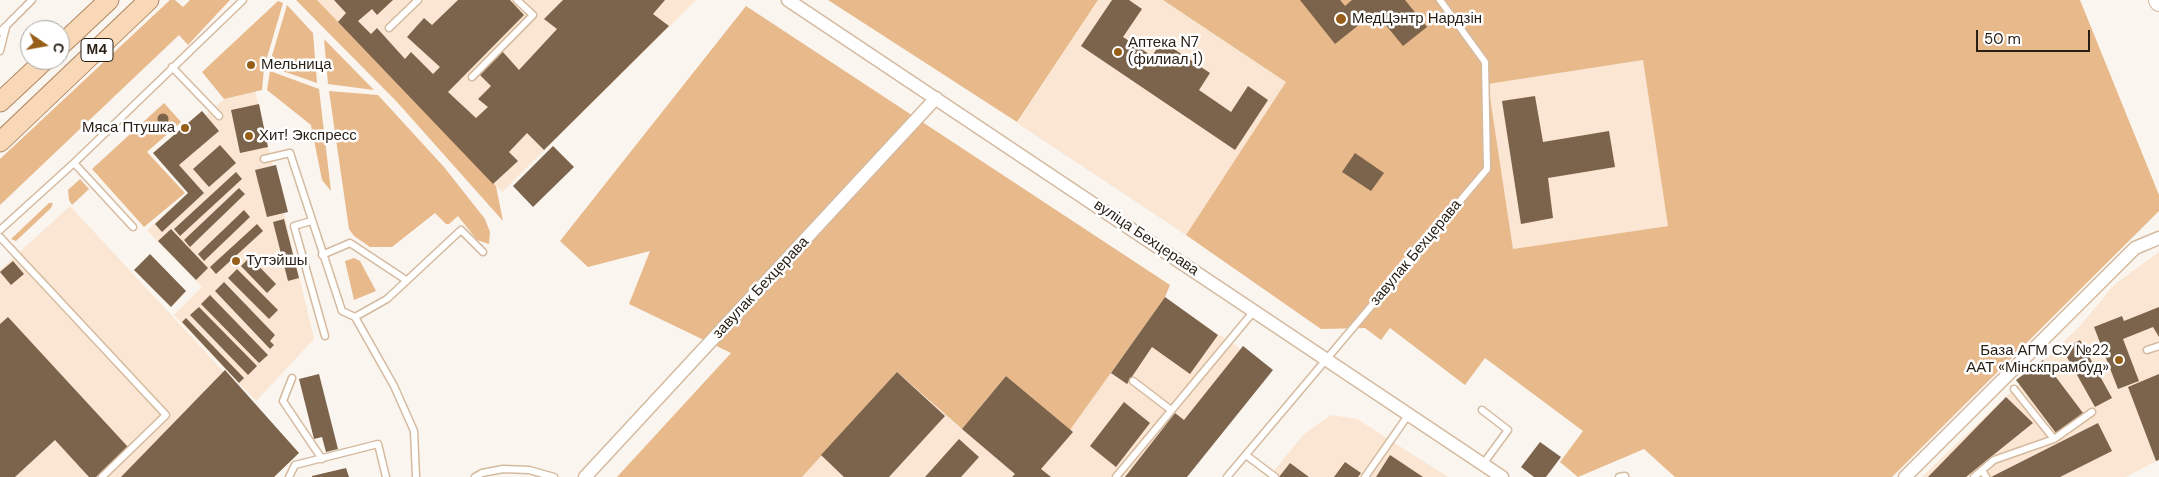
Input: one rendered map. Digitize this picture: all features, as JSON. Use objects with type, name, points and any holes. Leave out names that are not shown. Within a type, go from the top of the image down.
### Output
[{"type":"main road","name":"М4","points":[[70,37],[109,0]]},
{"type":"main road","name":"М4","points":[[0,142],[149,0]]},
{"type":"main road","points":[[0,102],[34,70]]},
{"type":"street","name":"вуліца Бехцерава","points":[[788,0],[1327,358],[1502,477]]},
{"type":"street","name":"завулак Бехцерава","points":[[585,477],[936,98]]},
{"type":"street","points":[[1905,477],[2135,248],[2159,238]]},
{"type":"lane","points":[[0,32],[32,0]]},
{"type":"lane","points":[[0,230],[74,163],[243,0]]},
{"type":"lane","points":[[389,28],[418,0]]},
{"type":"lane","points":[[472,77],[533,15],[517,0]]},
{"type":"lane","name":"завулак Бехцерава","points":[[1227,477],[1487,169],[1485,62],[1440,0]]},
{"type":"lane","points":[[0,51],[6,26]]},
{"type":"lane","points":[[172,68],[219,116]]},
{"type":"lane","points":[[264,159],[290,153],[342,311],[355,317],[394,386],[414,431],[416,477]]},
{"type":"lane","points":[[74,163],[133,227]]},
{"type":"lane","points":[[312,221],[294,226],[325,336]]},
{"type":"lane","points":[[355,317],[387,299],[461,230],[483,252]]},
{"type":"lane","points":[[0,237],[166,415],[102,477]]},
{"type":"lane","points":[[322,255],[350,243],[406,280]]},
{"type":"lane","points":[[1116,477],[1255,310]]},
{"type":"lane","points":[[2146,350],[2159,346]]},
{"type":"lane","points":[[292,378],[284,402],[322,459]]},
{"type":"lane","points":[[1133,380],[1171,410]]},
{"type":"lane","points":[[2014,389],[2054,439]]},
{"type":"lane","points":[[1482,410],[1508,430],[1483,464]]},
{"type":"lane","points":[[1974,477],[1994,460],[2054,439],[2092,412]]},
{"type":"lane","points":[[1365,477],[1409,414]]},
{"type":"lane","points":[[289,477],[295,465],[378,444],[386,477]]},
{"type":"lane","points":[[1246,455],[1275,477]]},
{"type":"lane","points":[[476,477],[482,473],[503,469],[529,470],[554,477]]},
{"type":"lane","points":[[1982,470],[1986,477]]},
{"type":"shaded area","points":[[170,0],[175,0],[183,7],[190,0],[230,0],[188,45],[179,35],[0,205],[0,159]]},
{"type":"shaded area","points":[[296,0],[317,0],[496,186],[503,221],[397,102]]},
{"type":"shaded area","points":[[317,0],[696,0],[502,192]]},
{"type":"shaded area","points":[[828,0],[1098,0],[1017,122]]},
{"type":"shaded area","points":[[1098,0],[1163,0],[1287,82],[1186,235],[1017,123]]},
{"type":"shaded area","points":[[1163,0],[2080,0],[2159,195],[2159,211],[1892,477],[1675,477],[1644,449],[1578,477],[1560,462],[1583,431],[1485,358],[1465,385],[1390,328],[1381,340],[1365,328],[1321,329],[1186,235],[1286,82]],"holes":[[[1643,60],[1668,226],[1513,249],[1488,84]]]},
{"type":"shaded area","points":[[278,1],[283,3],[264,68],[262,90],[224,99],[202,72]]},
{"type":"shaded area","points":[[287,5],[313,33],[317,83],[271,67],[271,59]]},
{"type":"shaded area","points":[[746,6],[1170,285],[1165,297],[1070,430],[1006,376],[962,429],[897,372],[802,477],[617,477],[731,353],[629,304],[650,251],[588,267],[560,241]]},
{"type":"shaded area","points":[[324,39],[374,90],[328,84]]},
{"type":"shaded area","points":[[1643,60],[1668,226],[1513,249],[1488,84]]},
{"type":"shaded area","points":[[270,71],[319,89],[331,191],[322,180],[311,125],[267,90]]},
{"type":"shaded area","name":"Тутэйшы","points":[[255,91],[314,339],[256,401],[174,315],[202,287],[147,230],[188,193],[153,153],[202,111],[206,115],[224,99]]},
{"type":"shaded area","points":[[329,91],[378,95],[444,167],[485,219],[490,232],[489,244],[477,240],[458,216],[449,224],[446,224],[435,213],[392,247],[370,247],[354,236],[349,229]]},
{"type":"shaded area","points":[[164,103],[181,122],[147,152],[185,193],[144,227],[92,169]]},
{"type":"shaded area","points":[[80,179],[89,189],[72,205],[69,200],[68,190]]},
{"type":"shaded area","points":[[49,203],[53,203],[51,208],[16,241],[11,239]]},
{"type":"shaded area","points":[[70,206],[299,453],[274,477],[0,477],[0,270]]},
{"type":"shaded area","points":[[2159,252],[2159,387],[2132,397],[2156,461],[2126,477],[1922,477],[2079,327],[2115,284]]},
{"type":"shaded area","points":[[354,258],[360,261],[376,291],[354,300],[345,261]]},
{"type":"shaded area","points":[[1165,297],[1218,335],[1229,340],[1270,373],[1187,477],[802,477],[897,372],[961,429],[1006,376],[1070,430]]},
{"type":"shaded area","points":[[1331,415],[1357,419],[1448,477],[1269,477],[1303,435]]},
{"type":"building","points":[[334,0],[393,0],[377,15],[372,9],[358,21],[371,34],[377,28],[405,59],[411,52],[433,74],[440,67],[407,37],[424,18],[432,25],[458,0],[510,0],[524,15],[448,92],[476,118],[488,107],[478,99],[491,86],[479,74],[502,51],[519,70],[557,29],[544,19],[563,0],[665,0],[653,14],[669,26],[544,150],[527,133],[509,152],[518,161],[493,184],[338,22],[346,13]]},
{"type":"building","points":[[1112,0],[1129,0],[1142,9],[1123,37],[1152,56],[1162,41],[1210,73],[1199,90],[1231,112],[1248,86],[1268,100],[1235,150],[1081,46]]},
{"type":"building","name":"МедЦэнтр Нардзін","points":[[1300,0],[1340,0],[1345,6],[1352,0],[1405,0],[1427,27],[1403,46],[1375,12],[1335,44]]},
{"type":"building","points":[[1535,96],[1543,142],[1609,131],[1615,167],[1548,178],[1553,218],[1521,224],[1502,101]]},
{"type":"building","points":[[259,104],[268,147],[240,153],[231,110]]},
{"type":"building","points":[[202,111],[219,131],[179,165],[204,193],[162,232],[155,224],[188,193],[153,153]]},
{"type":"building","points":[[163,113],[169,119],[163,125],[157,119]]},
{"type":"building","points":[[220,145],[236,163],[209,187],[193,169]]},
{"type":"building","points":[[553,146],[574,167],[533,207],[513,186]]},
{"type":"building","points":[[1355,153],[1384,173],[1371,191],[1342,172]]},
{"type":"building","points":[[276,165],[288,212],[267,217],[255,170]]},
{"type":"building","points":[[236,172],[242,179],[180,236],[174,229]]},
{"type":"building","points":[[239,188],[245,194],[190,247],[184,240]]},
{"type":"building","points":[[244,210],[250,217],[204,261],[198,254]]},
{"type":"building","points":[[284,219],[299,278],[288,281],[273,222]]},
{"type":"building","points":[[257,224],[263,231],[216,274],[210,267]]},
{"type":"building","points":[[171,229],[208,268],[196,280],[158,241]]},
{"type":"building","points":[[150,254],[186,291],[171,307],[134,270]]},
{"type":"building","points":[[250,257],[276,284],[267,293],[241,266]]},
{"type":"building","points":[[13,261],[24,274],[11,285],[0,272]]},
{"type":"building","points":[[237,269],[278,310],[269,319],[228,278]]},
{"type":"building","points":[[224,282],[275,335],[270,341],[274,345],[270,349],[215,291]]},
{"type":"building","points":[[210,295],[268,355],[259,363],[201,304]]},
{"type":"building","points":[[1165,297],[1218,335],[1190,374],[1152,347],[1127,384],[1111,373]]},
{"type":"building","points":[[199,307],[257,366],[248,375],[190,315]]},
{"type":"building","name":"База АГМ СУ №22 ААТ «Мінскпрамбуд»","points":[[2159,307],[2159,337],[2153,327],[2123,339],[2139,381],[2118,389],[2094,327],[2122,316],[2124,321]]},
{"type":"building","points":[[8,317],[128,447],[96,477],[89,477],[55,440],[15,477],[0,477],[0,324]]},
{"type":"building","points":[[186,318],[244,378],[239,383],[182,322]]},
{"type":"building","points":[[2080,340],[2112,398],[2095,407],[2063,350]]},
{"type":"building","points":[[1243,346],[1273,370],[1187,477],[1125,477],[1175,413],[1184,420]]},
{"type":"building","points":[[2043,360],[2083,413],[2056,433],[2016,380]]},
{"type":"building","points":[[225,370],[299,453],[274,477],[121,477]]},
{"type":"building","points":[[897,372],[945,416],[889,477],[844,477],[821,455]]},
{"type":"building","points":[[319,374],[338,449],[326,452],[322,437],[314,439],[299,379]]},
{"type":"building","points":[[2159,374],[2159,460],[2156,461],[2128,387]]},
{"type":"building","points":[[1006,376],[1073,432],[1041,469],[1051,477],[1012,477],[1015,474],[962,429]]},
{"type":"building","points":[[2006,397],[2033,423],[1966,477],[1928,477]]},
{"type":"building","points":[[1124,402],[1150,423],[1116,467],[1090,446]]},
{"type":"building","points":[[2098,423],[2112,451],[2060,477],[1991,477]]},
{"type":"building","points":[[959,439],[979,457],[961,477],[925,477]]},
{"type":"building","points":[[1540,442],[1561,457],[1546,477],[1534,477],[1521,467]]},
{"type":"building","points":[[1390,455],[1423,477],[1376,477]]},
{"type":"building","points":[[1345,462],[1361,473],[1358,477],[1334,477]]},
{"type":"building","points":[[1290,463],[1309,477],[1279,477]]},
{"type":"building","points":[[346,468],[349,477],[312,477],[312,476]]},
{"type":"place","name":"МедЦэнтр Нардзін","points":[[1341,19]]},
{"type":"place","name":"Аптека N7 (филиал 1)","points":[[1118,52]]},
{"type":"place","name":"Мельница","points":[[251,65]]},
{"type":"place","name":"Мяса Птушка","points":[[185,128]]},
{"type":"place","name":"Хит! Экспресс","points":[[249,136]]},
{"type":"place","name":"Тутэйшы","points":[[236,261]]},
{"type":"place","name":"База АГМ СУ №22 ААТ «Мінскпрамбуд»","points":[[2119,360]]}]
